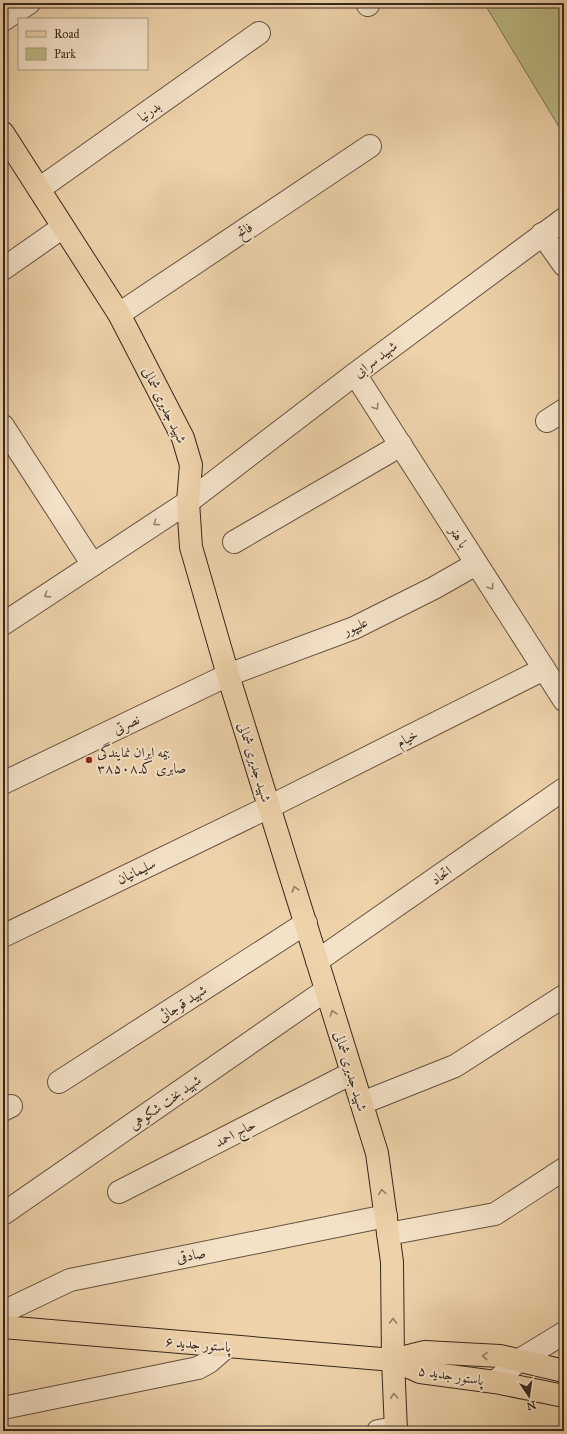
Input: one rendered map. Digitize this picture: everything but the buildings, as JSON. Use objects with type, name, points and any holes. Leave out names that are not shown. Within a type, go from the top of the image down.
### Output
[{"type":"main road","name":"شهید جدیری شمالی","points":[[3,133],[119,314],[183,438],[191,465],[188,502],[191,547],[228,675],[377,1153],[392,1262],[393,1360],[390,1430]]},
{"type":"main road","name":"پاستور جدید ۶","points":[[3,1327],[393,1360]]},
{"type":"main road","name":"پاستور جدید ۵","points":[[393,1360],[425,1352],[500,1356],[564,1371]]},
{"type":"main road","name":"پاستور جدید ۵","points":[[393,1360],[420,1372],[495,1382],[564,1396]]},
{"type":"street","points":[[3,20],[29,3]]},
{"type":"street","name":"بدرنیا","points":[[39,189],[259,33]]},
{"type":"street","name":"فاتح","points":[[119,314],[370,146]]},
{"type":"street","name":"شهید سرابی","points":[[3,624],[188,502],[355,374],[564,219]]},
{"type":"street","points":[[3,269],[63,227]]},
{"type":"street","points":[[542,234],[564,265]]},
{"type":"street","name":"با هنر","points":[[355,374],[564,700]]},
{"type":"street","points":[[3,426],[93,565]]},
{"type":"street","points":[[234,542],[401,445]]},
{"type":"street","name":"علیپور","points":[[228,675],[354,628],[434,588],[476,564]]},
{"type":"street","name":"خیام","points":[[269,807],[544,669]]},
{"type":"street","name":"نصرتی","points":[[3,783],[228,675]]},
{"type":"street","name":"اتحاد","points":[[317,961],[564,789]]},
{"type":"street","name":"سلیمانیان","points":[[3,936],[269,807]]},
{"type":"street","name":"شهید قوجائی","points":[[59,1082],[306,923]]},
{"type":"street","name":"شهید بخت شکوهی","points":[[3,1214],[326,990]]},
{"type":"street","points":[[362,1103],[455,1066],[564,996]]},
{"type":"street","name":"حاج احمد","points":[[119,1192],[352,1073]]},
{"type":"street","name":"صادقی","points":[[3,1312],[70,1280],[387,1225],[495,1214],[564,1169]]},
{"type":"street","points":[[495,1382],[518,1361],[558,1340]]},
{"type":"street","points":[[3,1408],[198,1368],[209,1362],[226,1346]]},
{"type":"green space","points":[[484,3],[564,3],[564,135]]},
{"type":"place","name":"بیمه ایران نمایندگی صابری کد۳۸۵۰۸","points":[[89,760]]}]
